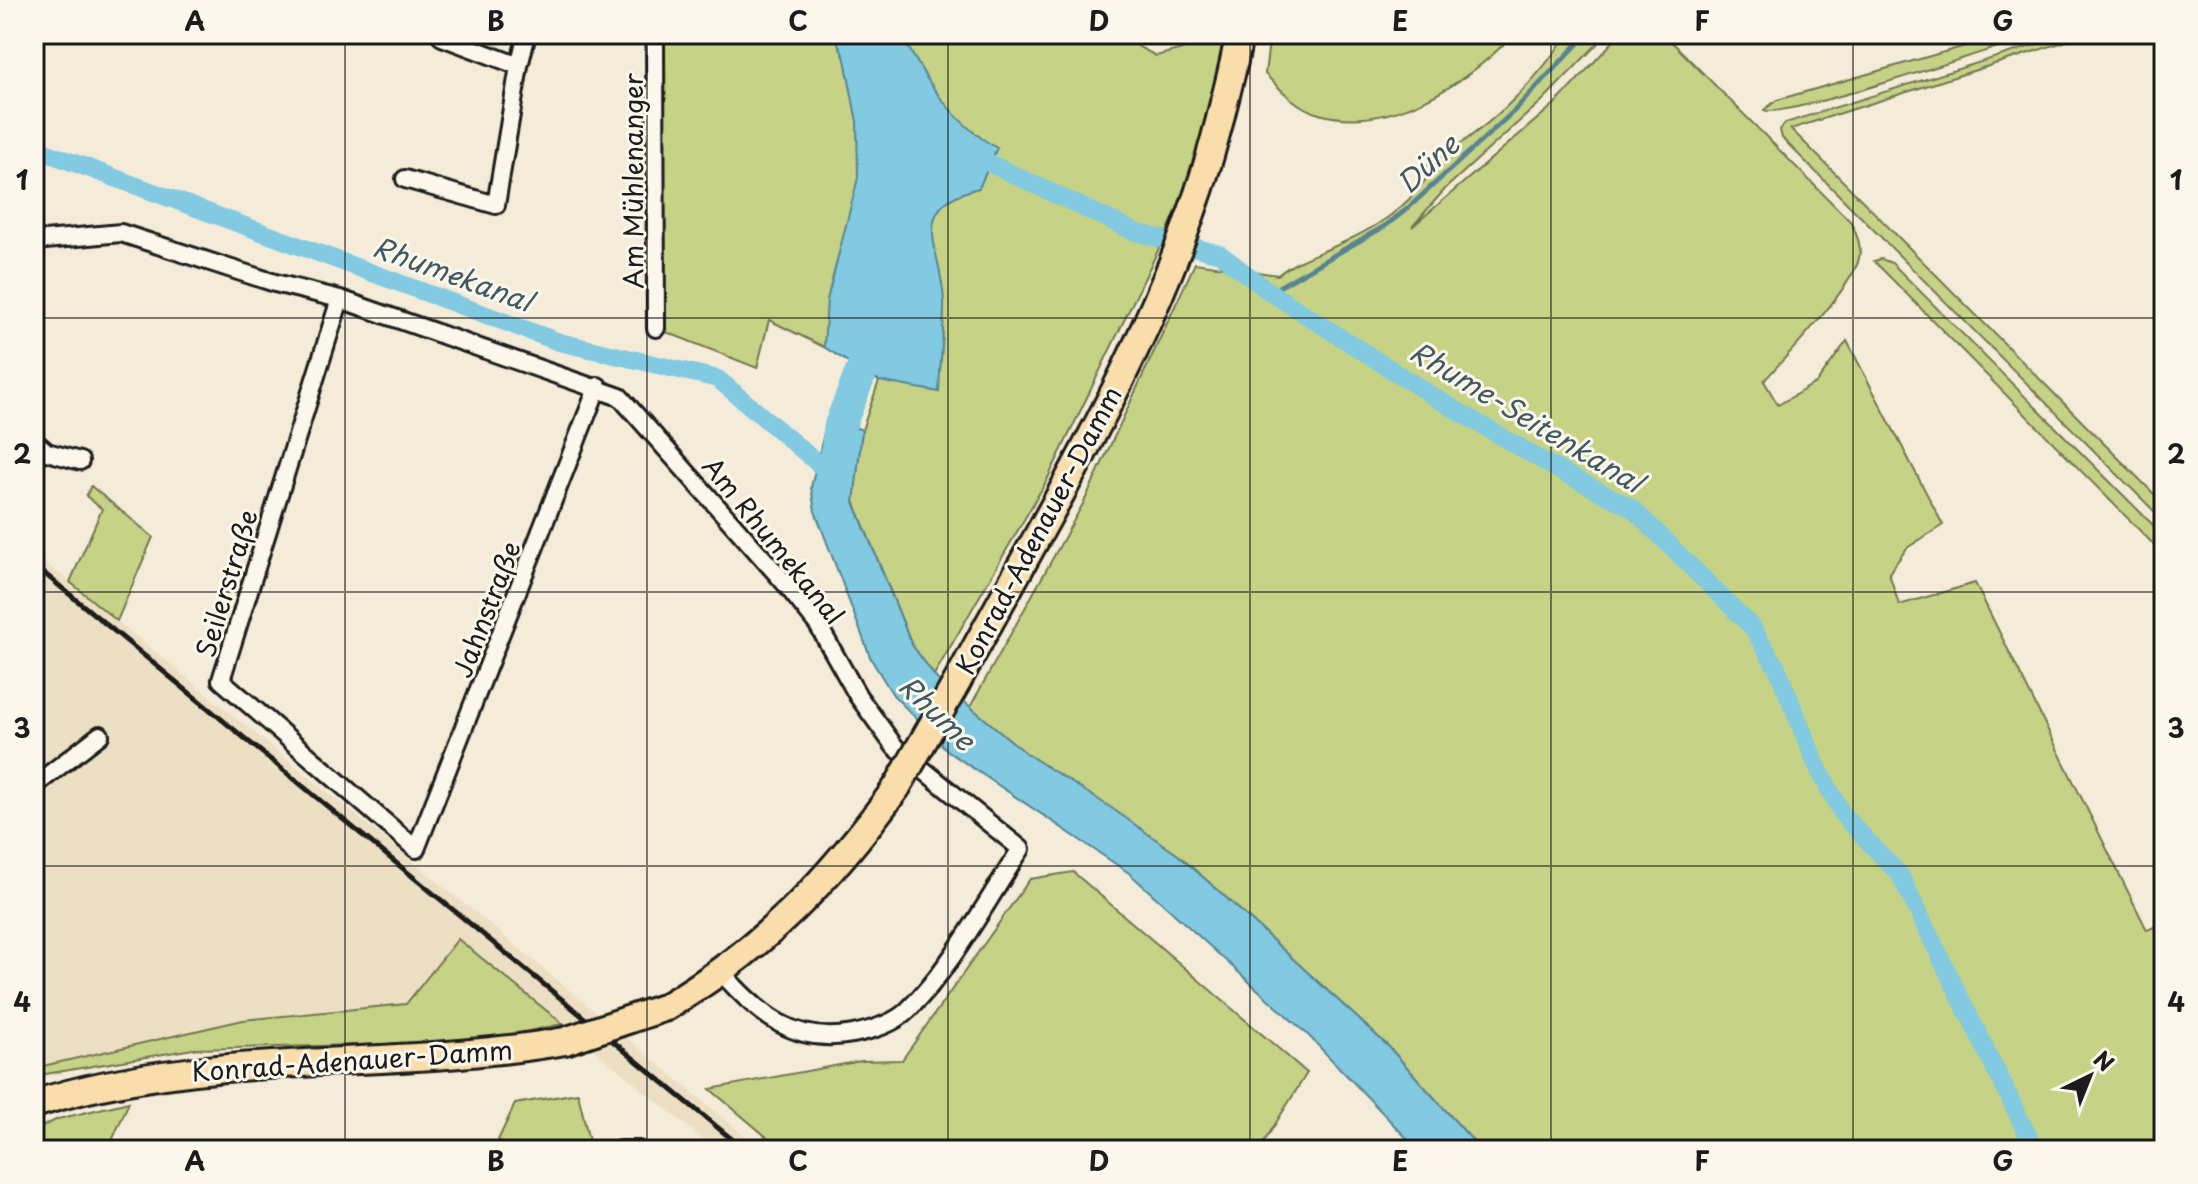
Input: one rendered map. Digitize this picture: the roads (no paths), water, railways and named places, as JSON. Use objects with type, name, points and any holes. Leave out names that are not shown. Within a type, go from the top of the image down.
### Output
[{"type":"main road","name":"Konrad-Adenauer-Damm","points":[[34,1104],[115,1083],[176,1073],[443,1058],[565,1041],[666,1007],[722,973],[827,877],[897,787],[957,682],[1133,351],[1198,195],[1239,34]]},
{"type":"street","points":[[405,179],[496,205],[527,34]]},
{"type":"street","name":"Am Mühlenanger","points":[[655,34],[656,328]]},
{"type":"street","points":[[442,37],[519,66]]},
{"type":"street","name":"Am Rhumekanal","points":[[34,241],[121,233],[275,283],[340,299],[598,386],[620,397],[784,582],[818,625],[858,696],[895,747],[1021,849],[930,985],[906,1012],[873,1030],[831,1038],[799,1033],[773,1022],[751,1006],[722,973]]},
{"type":"street","name":"Seilerstraße","points":[[340,299],[221,680],[416,849]]},
{"type":"street","name":"Jahnstraße","points":[[416,849],[598,386]]},
{"type":"street","points":[[34,441],[47,452],[80,461]]},
{"type":"street","points":[[34,786],[100,735]]},
{"type":"street","points":[[620,1150],[638,1150]]},
{"type":"water","points":[[834,34],[901,34],[920,68],[953,113],[997,148],[979,188],[956,196],[941,206],[935,219],[933,233],[944,304],[939,392],[879,381],[824,347],[827,300],[858,178],[857,122],[845,59]]},
{"type":"water","points":[[828,416],[862,430],[854,502],[912,645],[937,679],[1027,754],[1178,855],[1388,1046],[1481,1150],[1418,1150],[1308,1035],[1129,873],[949,752],[893,695],[871,659],[815,511],[811,487]]},
{"type":"waterway","name":"Düne","points":[[1270,292],[1385,226],[1407,209],[1514,111],[1587,34]]},
{"type":"waterway","name":"Rhumekanal","points":[[34,148],[559,342],[718,379],[833,476]]},
{"type":"waterway","name":"Rhume-Seitenkanal","points":[[968,153],[1135,232],[1220,254],[1270,292],[1434,397],[1560,471],[1632,508],[1752,627],[1777,668],[1816,764],[1843,815],[1900,875],[2035,1150]]},
{"type":"waterway","name":"Rhume","points":[[835,463],[840,425],[868,355],[874,327]]},
{"type":"railway","points":[[34,565],[745,1150]]}]
